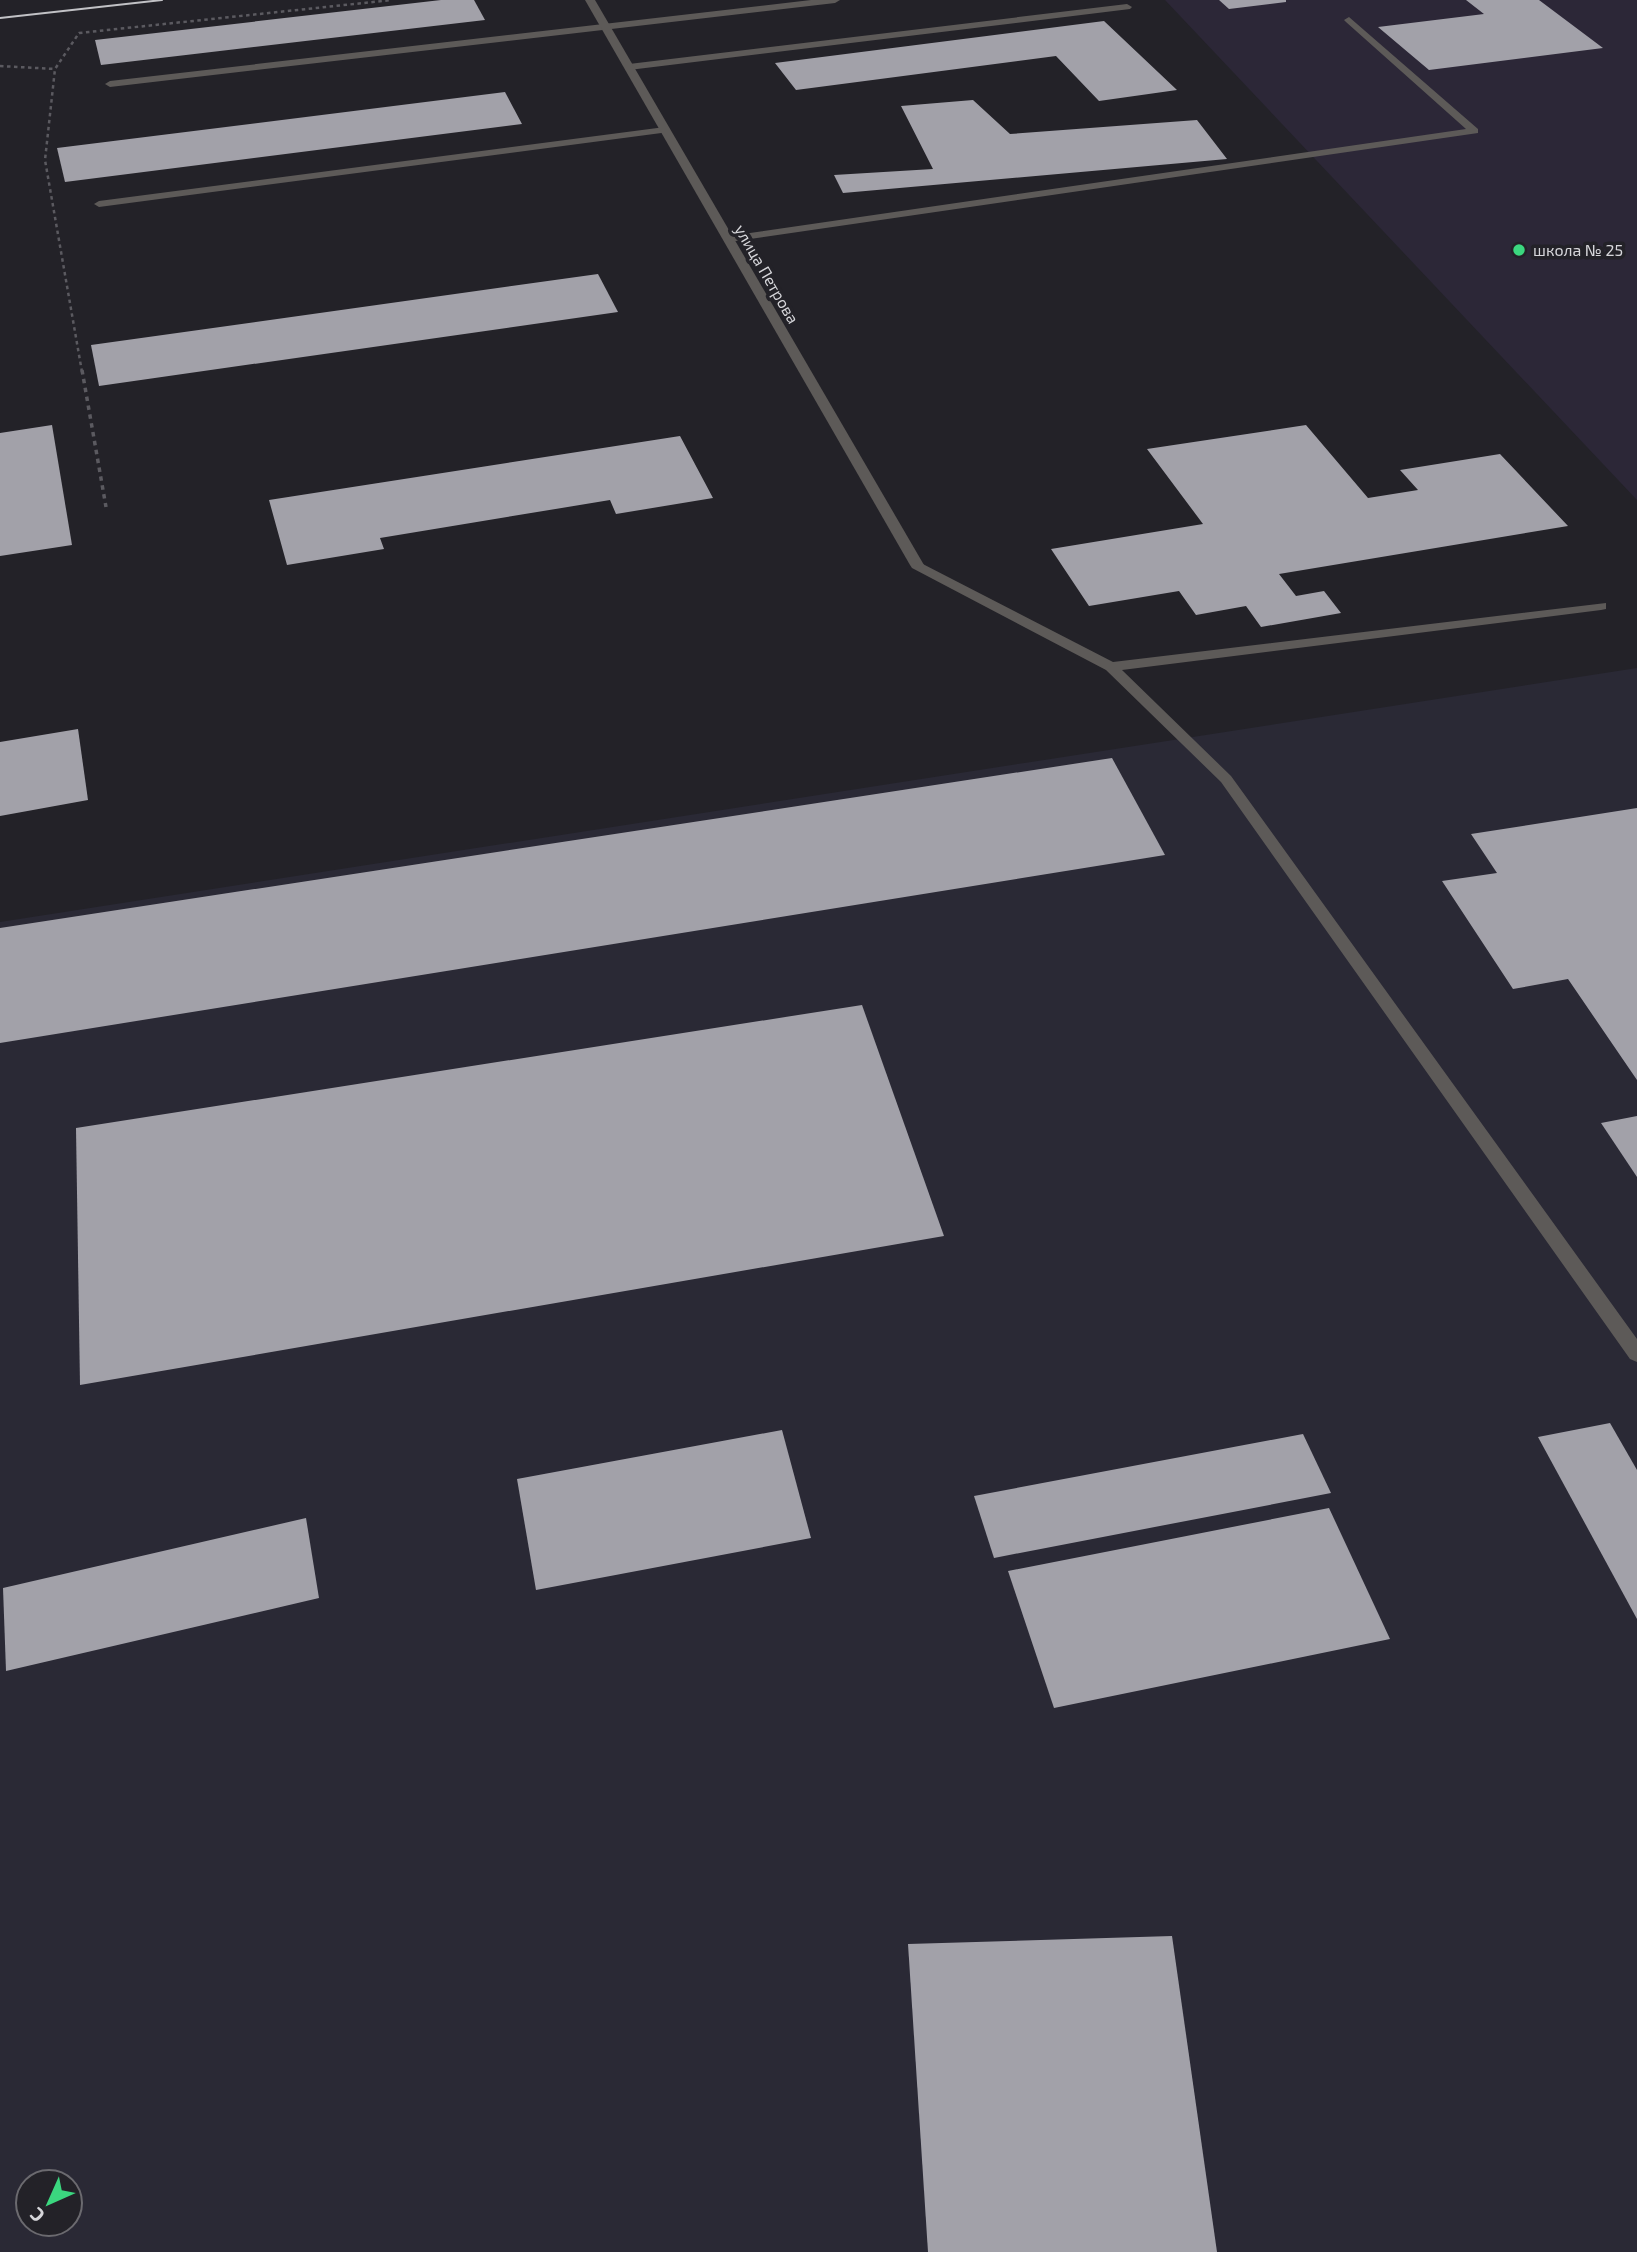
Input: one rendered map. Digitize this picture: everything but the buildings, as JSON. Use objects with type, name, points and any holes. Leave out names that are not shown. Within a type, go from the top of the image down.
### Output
[{"type":"street","name":"улица Петрова","points":[[590,0],[917,565],[1111,667]]},
{"type":"street","points":[[110,84],[835,0]]},
{"type":"street","points":[[629,66],[1127,7]]},
{"type":"street","points":[[729,239],[1474,131],[1349,20]]},
{"type":"street","points":[[99,204],[665,130]]},
{"type":"street","points":[[1111,667],[1601,606]]},
{"type":"street","points":[[1111,667],[1226,779],[1637,1354]]},
{"type":"path","points":[[0,66],[55,69]]},
{"type":"shaded area","name":"школа № 25","points":[[1165,0],[1637,0],[1637,500]]},
{"type":"shaded area","points":[[1637,668],[1637,2252],[0,2252],[0,922]]},
{"type":"tram line","points":[[0,18],[162,0]]},
{"type":"place","name":"школа № 25","points":[[1519,250]]}]
